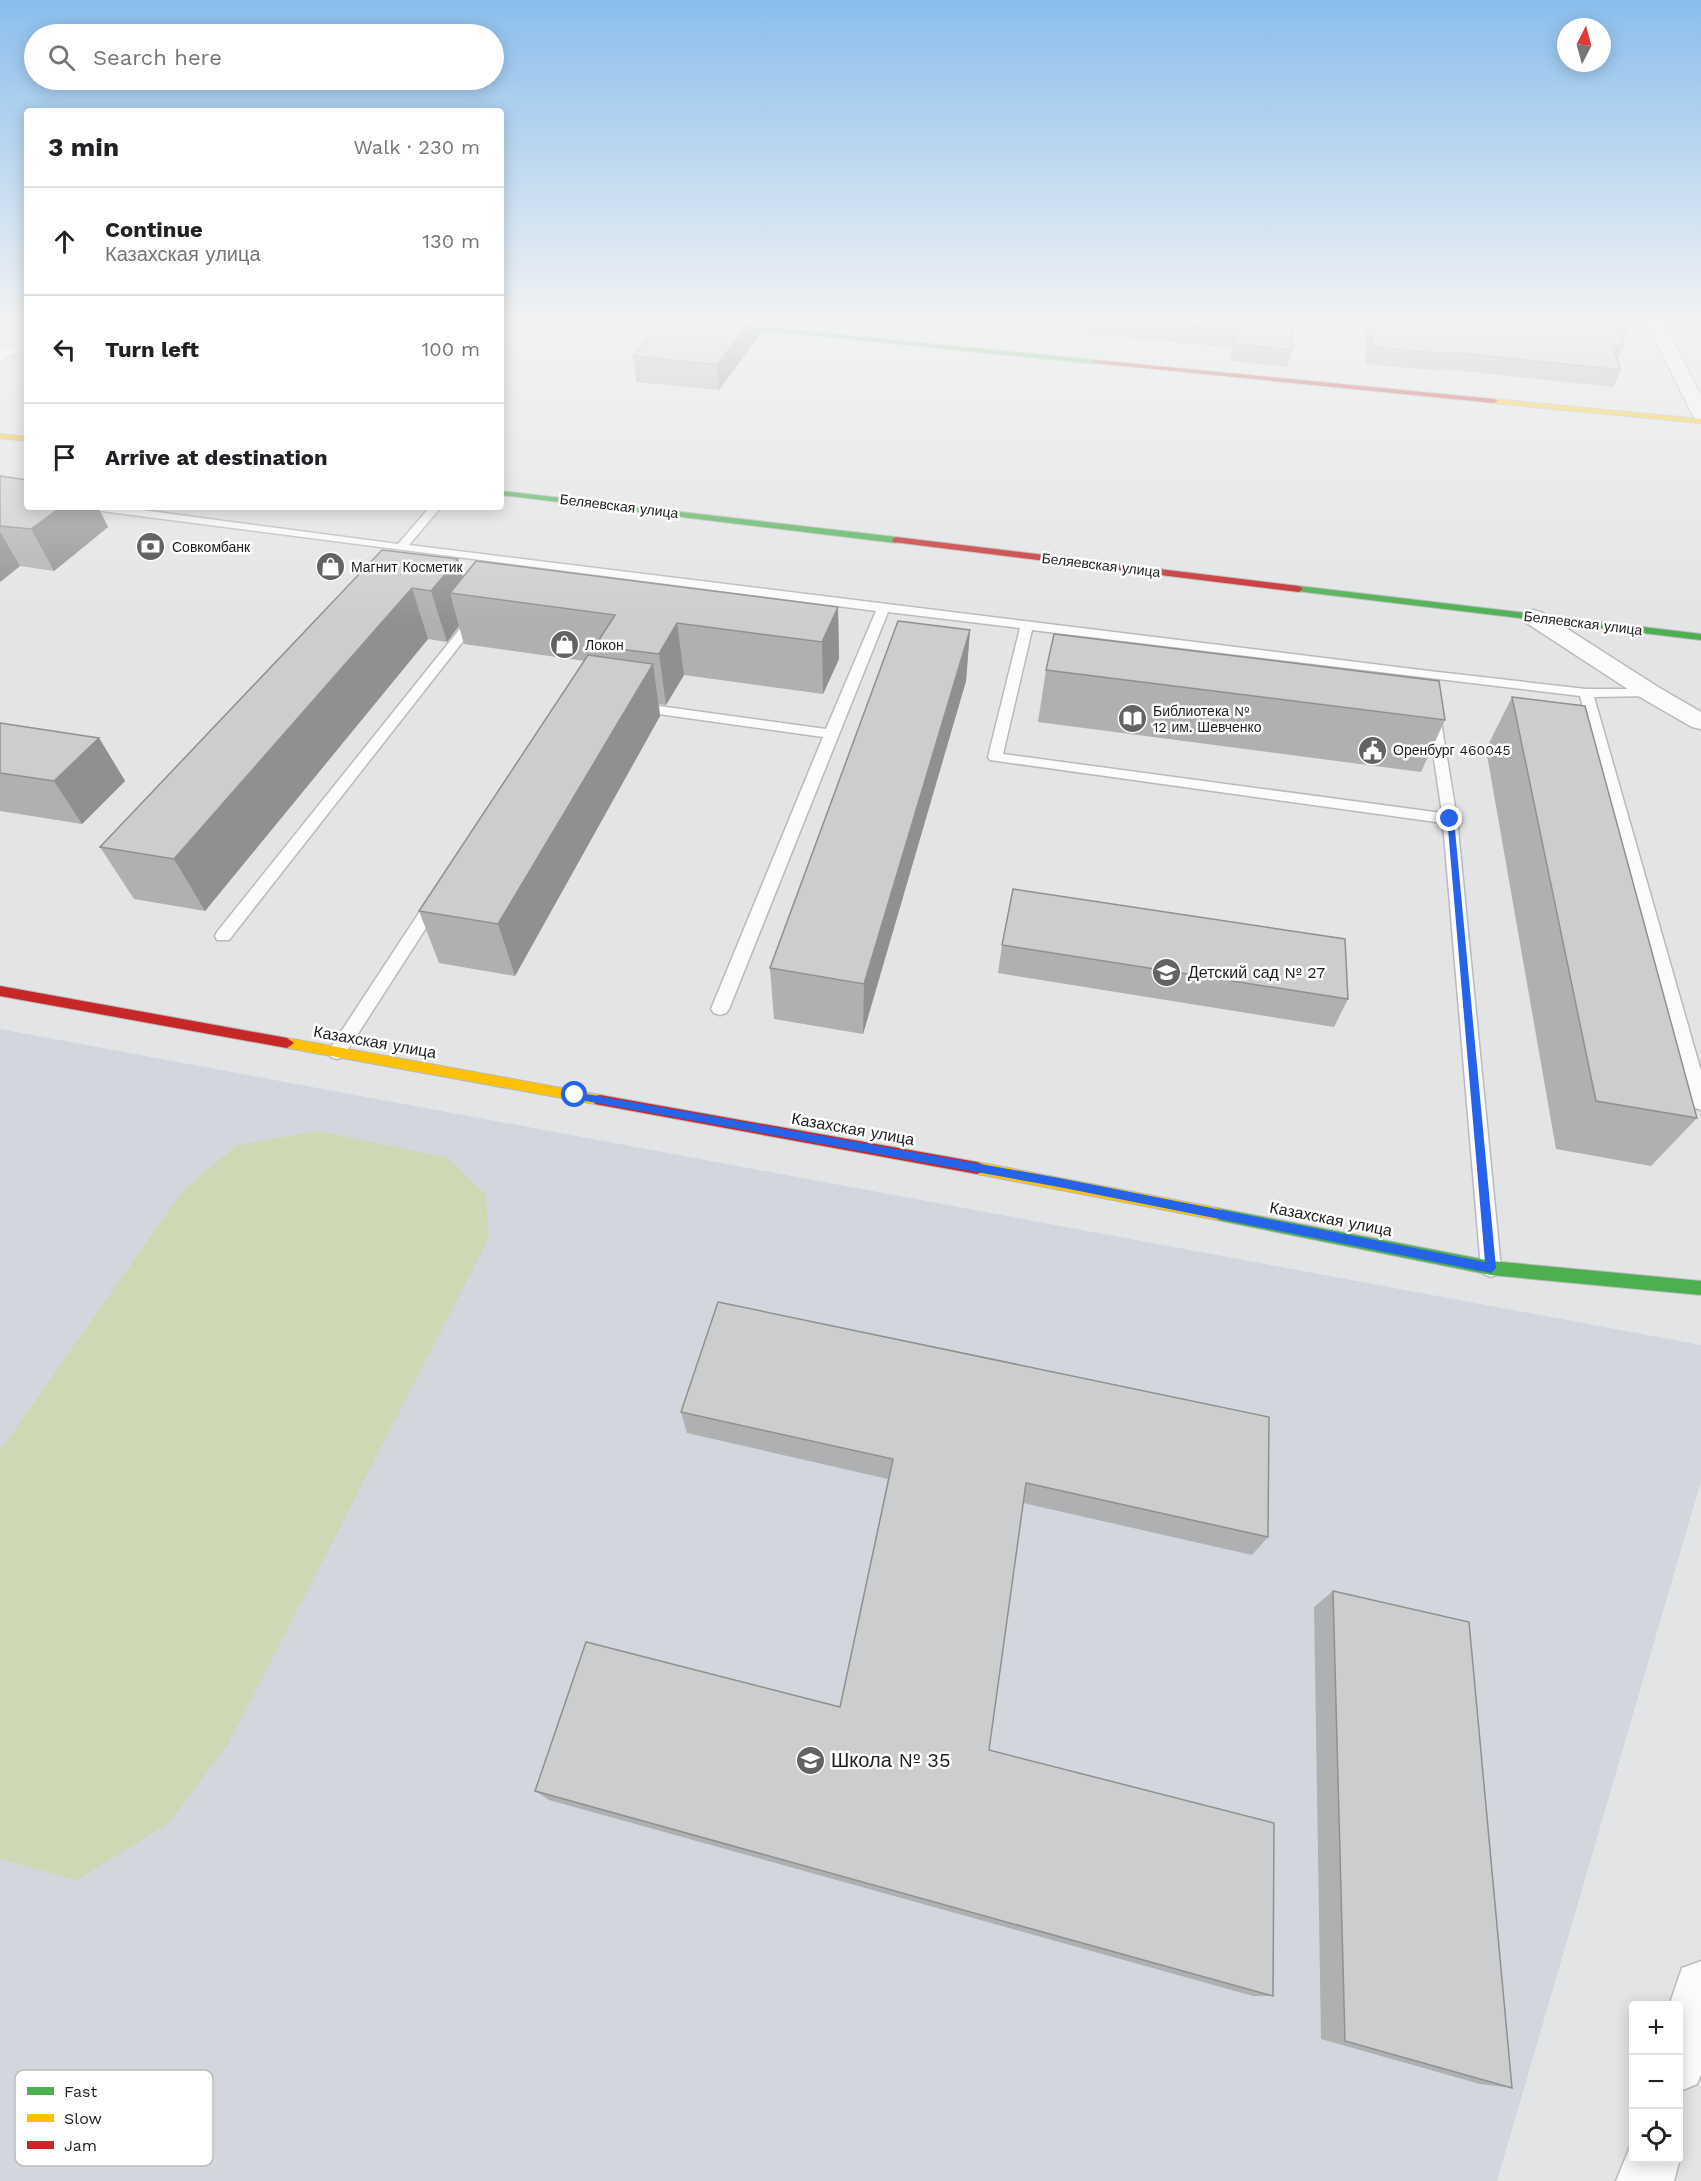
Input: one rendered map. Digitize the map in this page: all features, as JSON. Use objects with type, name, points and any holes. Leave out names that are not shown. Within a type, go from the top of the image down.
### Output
[{"type":"street","points":[[0,435],[24,439]]},
{"type":"street","name":"Беляевская улица","points":[[504,493],[1701,638]]},
{"type":"street","points":[[1533,617],[1649,692],[1701,722]]},
{"type":"street","name":"Казахская улица","points":[[0,991],[1059,1183],[1491,1268],[1701,1288]]},
{"type":"street","points":[[1681,2055],[1701,1987]]},
{"type":"street","points":[[1645,2181],[1650,2163]]},
{"type":"lane","points":[[117,510],[401,547],[515,567],[884,607],[1586,693],[1649,692]]},
{"type":"lane","points":[[401,547],[433,510]]},
{"type":"lane","points":[[720,1010],[884,607]]},
{"type":"lane","points":[[223,936],[482,609]]},
{"type":"lane","points":[[1027,625],[995,758],[1450,819]]},
{"type":"lane","points":[[1429,675],[1450,819],[1491,1268]]},
{"type":"lane","points":[[1586,693],[1701,1104]]},
{"type":"lane","points":[[625,705],[831,734]]},
{"type":"lane","points":[[337,1052],[446,884]]},
{"type":"shaded area","name":"Школа № 35","points":[[0,1029],[1701,1345],[1701,1481],[1497,2181],[0,2181]]},
{"type":"green space","points":[[319,1131],[448,1158],[486,1195],[489,1238],[229,1743],[169,1823],[77,1880],[0,1859],[0,1451],[182,1192],[237,1145]]},
{"type":"building","points":[[0,476],[24,480],[24,510],[57,510],[31,529],[0,526]]},
{"type":"building","points":[[382,550],[458,559],[431,591],[412,588],[174,859],[100,847]]},
{"type":"building","points":[[476,561],[838,607],[822,642],[677,623],[659,654],[595,646],[615,615],[450,593]]},
{"type":"building","points":[[898,621],[970,630],[864,984],[770,968]]},
{"type":"building","points":[[1054,634],[1439,681],[1445,720],[1046,670]]},
{"type":"building","points":[[588,655],[653,664],[498,924],[419,911]]},
{"type":"building","points":[[1512,697],[1585,706],[1697,1118],[1596,1101]]},
{"type":"building","points":[[0,723],[99,738],[54,781],[0,773]]},
{"type":"building","points":[[1013,889],[1345,939],[1348,999],[1002,945]]},
{"type":"building","points":[[718,1302],[1269,1417],[1268,1537],[1026,1483],[989,1750],[1274,1823],[1273,1996],[535,1791],[586,1642],[840,1707],[893,1459],[681,1412]]},
{"type":"building","points":[[1333,1591],[1469,1622],[1512,2088],[1345,2041]]},
{"type":"traffic: fast","points":[[504,493],[896,540]]},
{"type":"traffic: fast","points":[[1299,589],[1701,637]]},
{"type":"traffic: fast","points":[[1217,1214],[1491,1268],[1701,1288]]},
{"type":"traffic: slow","points":[[1688,420],[1701,421]]},
{"type":"traffic: slow","points":[[0,436],[24,439]]},
{"type":"traffic: slow","points":[[287,1043],[600,1100]]},
{"type":"traffic: slow","points":[[977,1168],[1217,1214]]},
{"type":"traffic: jam","points":[[896,540],[1299,589]]},
{"type":"traffic: jam","points":[[0,991],[287,1043]]},
{"type":"traffic: jam","points":[[600,1100],[977,1168]]},
{"type":"place","name":"Совкомбанк","points":[[151,547]]},
{"type":"place","name":"Магнит Косметик","points":[[330,567]]},
{"type":"place","name":"Локон","points":[[564,645]]},
{"type":"place","name":"Библиотека № 12 им. Шевченко","points":[[1132,719]]},
{"type":"place","name":"Оренбург 460045","points":[[1372,750]]},
{"type":"place","name":"Детский сад № 27","points":[[1167,972]]},
{"type":"place","name":"Школа № 35","points":[[810,1760]]},
{"type":"route","points":[[575,1095],[1059,1183],[1491,1268],[1450,819]]}]
